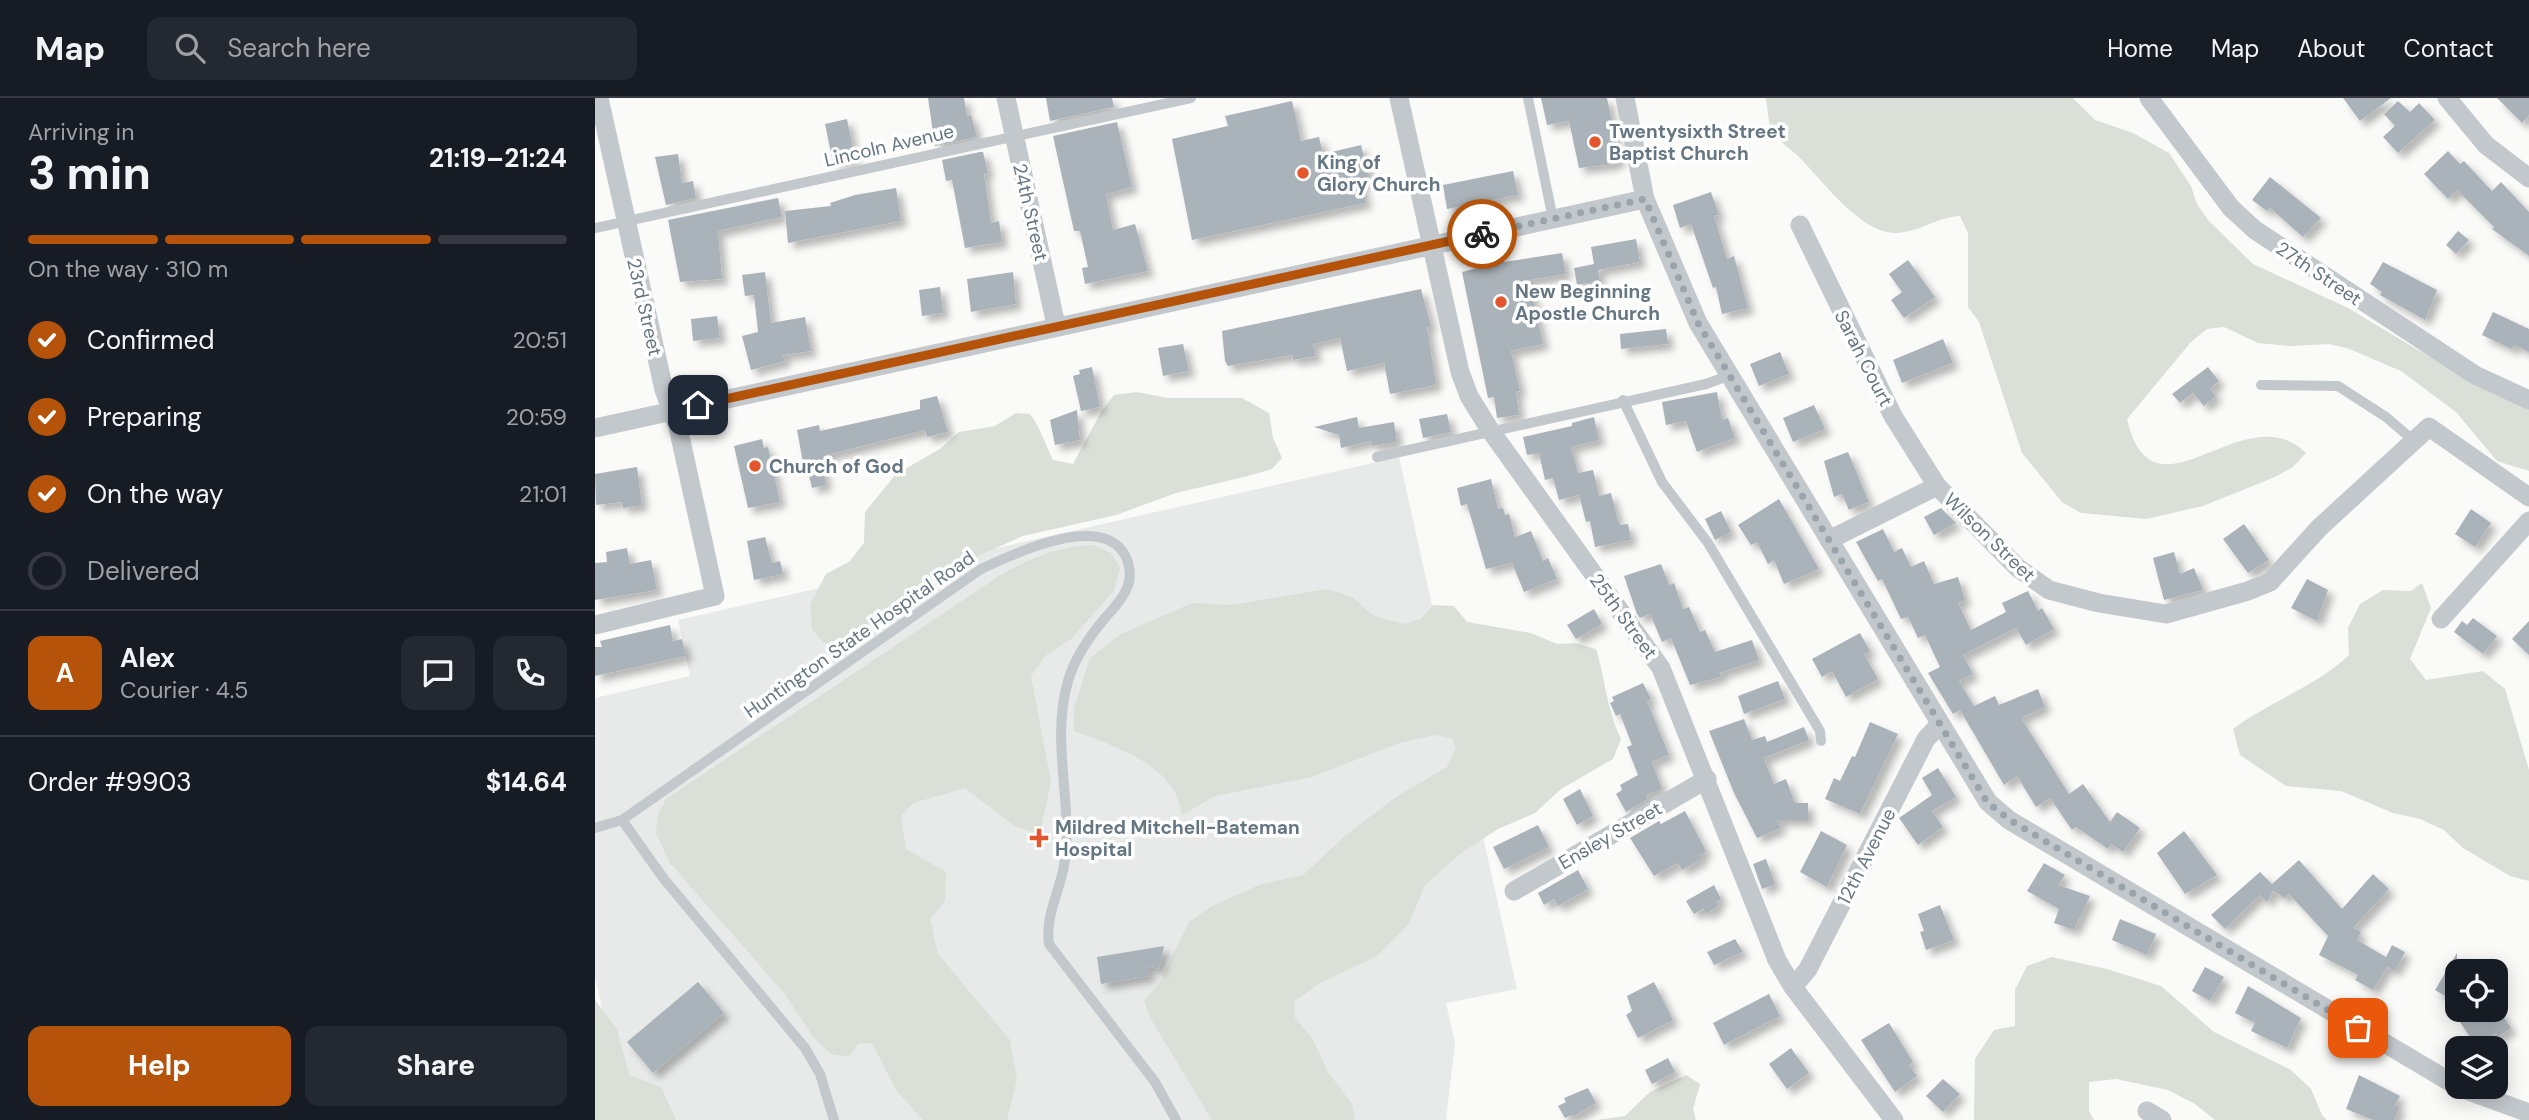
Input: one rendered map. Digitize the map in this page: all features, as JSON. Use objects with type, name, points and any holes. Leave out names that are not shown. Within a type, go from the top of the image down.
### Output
[{"type":"street","name":"23rd Street","points":[[595,625],[715,596],[672,411],[664,390],[599,98]]},
{"type":"street","name":"24th Street","points":[[1006,98],[1056,325]]},
{"type":"street","name":"25th Street","points":[[1399,98],[1460,372],[1469,396],[1490,430],[1661,668],[1772,947],[1793,987],[1893,1120]]},
{"type":"street","points":[[1625,98],[1645,199],[1678,281],[1728,376],[1979,791],[1997,811],[2445,1078]]},
{"type":"street","name":"27th Street","points":[[2149,98],[2231,208],[2255,230],[2475,375],[2529,400]]},
{"type":"street","points":[[2447,98],[2486,145],[2529,178]]},
{"type":"street","points":[[595,428],[1056,325],[1645,199]]},
{"type":"street","name":"Sarah Court","points":[[1800,225],[1893,416],[1937,486]]},
{"type":"street","name":"Wilson Street","points":[[1829,540],[1937,486],[2018,568],[2041,585],[2069,596],[2166,614],[2249,591],[2270,582],[2319,528],[2429,427],[2529,497]]},
{"type":"street","points":[[2441,619],[2529,521]]},
{"type":"street","name":"12th Avenue","points":[[1793,987],[1808,969],[1926,739],[1939,725]]},
{"type":"street","name":"Ensley Street","points":[[1514,891],[1707,779]]},
{"type":"street","points":[[2486,1099],[2517,1113]]},
{"type":"lane","name":"Lincoln Avenue","points":[[595,228],[1191,98]]},
{"type":"lane","points":[[1528,98],[1553,219]]},
{"type":"lane","points":[[1377,457],[1623,400],[1706,384],[1728,376]]},
{"type":"lane","points":[[2261,385],[2338,386],[2386,417],[2413,440]]},
{"type":"lane","points":[[1623,400],[1662,482],[1703,535],[1786,668],[1820,731],[1821,741]]},
{"type":"lane","name":"Huntington State Hospital Road","points":[[595,828],[622,820],[981,569],[1020,552],[1075,536],[1087,534],[1107,539],[1124,553],[1128,562],[1129,580],[1122,597],[1079,653],[1068,681],[1060,738],[1066,803],[1066,847],[1047,933],[1054,953],[1154,1082],[1176,1120]]},
{"type":"lane","points":[[622,820],[657,870],[805,1048],[820,1074],[834,1120]]},
{"type":"shaded area","points":[[1766,98],[2073,98],[2095,120],[2133,133],[2169,153],[2191,186],[2197,204],[2208,220],[2253,264],[2348,308],[2418,350],[2529,408],[2529,471],[2497,461],[2456,412],[2401,371],[2347,348],[2329,344],[2292,346],[2258,343],[2224,327],[2207,329],[2191,342],[2127,419],[2140,450],[2157,463],[2179,463],[2256,438],[2282,439],[2306,453],[2293,467],[2275,477],[2203,506],[2146,519],[2081,513],[2062,502],[2022,453],[1979,322],[1968,307],[1968,233],[1960,216],[1902,233],[1881,230],[1868,224],[1843,204],[1774,134],[1769,122]]},
{"type":"shaded area","points":[[1137,392],[1168,398],[1242,398],[1269,413],[1273,438],[1282,458],[1272,469],[1176,493],[1116,515],[1023,536],[960,564],[923,588],[877,625],[835,646],[823,642],[812,629],[810,604],[826,574],[849,562],[864,543],[865,512],[896,474],[940,449],[959,432],[995,426],[1016,413],[1030,414],[1053,460],[1073,464],[1101,412],[1114,395]]},
{"type":"shaded area","name":"Mildred Mitchell-Bateman Hospital","points":[[1399,457],[1517,989],[1446,1003],[1455,1043],[1446,1120],[627,1120],[595,977],[595,698],[690,676],[678,620]]},
{"type":"shaded area","points":[[1093,545],[1111,553],[1120,568],[1114,591],[1071,639],[1045,656],[1031,676],[1051,782],[1040,834],[1016,827],[965,788],[913,803],[901,816],[906,849],[946,872],[945,901],[930,919],[938,954],[1010,1040],[1017,1079],[1007,1120],[923,1120],[896,1090],[872,1043],[858,1044],[849,1057],[831,1054],[814,1038],[784,993],[670,863],[656,833],[658,814],[666,799],[1002,574],[1046,554]]},
{"type":"shaded area","points":[[2422,583],[2431,608],[2410,659],[2426,680],[2483,671],[2505,689],[2529,770],[2529,881],[2510,876],[2463,848],[2444,830],[2420,819],[2393,813],[2341,791],[2286,786],[2240,755],[2233,729],[2322,676],[2349,655],[2348,628],[2360,604],[2383,590],[2411,591]]},
{"type":"shaded area","points":[[1327,589],[1352,597],[1374,616],[1404,624],[1421,619],[1433,605],[1454,606],[1467,622],[1531,633],[1557,644],[1575,643],[1596,649],[1609,705],[1621,739],[1613,759],[1561,789],[1535,813],[1498,829],[1461,853],[1425,885],[1409,924],[1377,956],[1318,984],[1294,1002],[1295,1018],[1312,1038],[1328,1072],[1352,1104],[1355,1120],[1212,1120],[1152,1021],[1144,1001],[1159,984],[1189,922],[1212,906],[1259,885],[1303,875],[1347,834],[1396,797],[1447,767],[1456,748],[1452,738],[1434,735],[1399,743],[1312,777],[1215,796],[1182,815],[1175,792],[1155,769],[1129,753],[1074,731],[1074,708],[1090,658],[1121,634],[1192,603],[1231,605]]},
{"type":"shaded area","points":[[2052,957],[2107,969],[2161,986],[2214,1032],[2291,1070],[2311,1089],[2322,1115],[2327,1120],[2215,1120],[2195,1104],[2168,1090],[2116,1079],[2089,1082],[2089,1111],[2094,1120],[1974,1120],[1975,1059],[1994,1030],[2015,1026],[2015,990],[2027,966]]},
{"type":"shaded area","points":[[595,1000],[617,1029],[629,1075],[661,1087],[676,1120],[595,1120]]},
{"type":"shaded area","points":[[1686,1075],[1700,1084],[1693,1109],[1696,1120],[1596,1120],[1625,1116],[1650,1092]]},
{"type":"building","points":[[928,98],[964,98],[967,116],[971,115],[977,137],[935,146]]},
{"type":"building","points":[[1046,98],[1112,98],[1114,107],[1050,121]]},
{"type":"building","name":"Twentysixth Street Baptist Church","points":[[1541,98],[1607,98],[1620,159],[1613,164],[1579,168],[1569,121],[1547,125]]},
{"type":"building","points":[[2343,98],[2391,98],[2360,121]]},
{"type":"building","points":[[2497,98],[2529,98],[2529,115],[2522,123]]},
{"type":"building","name":"King of Glory Church","points":[[1292,101],[1301,141],[1319,137],[1323,154],[1361,145],[1370,180],[1361,182],[1366,203],[1192,240],[1172,139],[1228,126],[1225,116]]},
{"type":"building","points":[[2398,101],[2410,112],[2419,103],[2435,120],[2398,153],[2383,137],[2395,126],[2384,114]]},
{"type":"building","points":[[847,119],[855,159],[833,163],[825,124]]},
{"type":"building","points":[[1117,122],[1132,187],[1106,194],[1113,230],[1135,224],[1148,271],[1085,284],[1082,268],[1088,267],[1080,231],[1074,231],[1053,136]]},
{"type":"building","points":[[2448,151],[2460,164],[2464,161],[2492,191],[2501,182],[2529,212],[2529,256],[2492,229],[2494,227],[2457,190],[2448,199],[2424,174]]},
{"type":"building","points":[[983,152],[988,173],[984,174],[991,223],[999,221],[1002,242],[965,248],[952,180],[946,181],[942,160]]},
{"type":"building","points":[[678,154],[682,183],[693,181],[696,198],[666,205],[655,157]]},
{"type":"building","points":[[1513,171],[1518,195],[1447,209],[1443,185]]},
{"type":"building","points":[[2270,177],[2321,218],[2303,237],[2270,208],[2267,211],[2252,200]]},
{"type":"building","points":[[896,188],[901,221],[788,243],[785,211],[831,206],[830,203],[855,195]]},
{"type":"building","points":[[1711,192],[1719,215],[1714,216],[1727,259],[1734,256],[1748,308],[1722,314],[1716,287],[1713,288],[1691,224],[1680,228],[1673,205]]},
{"type":"building","points":[[778,198],[782,217],[718,231],[722,279],[680,282],[668,220]]},
{"type":"building","points":[[2458,231],[2469,240],[2456,254],[2446,245]]},
{"type":"building","points":[[1636,239],[1640,262],[1598,270],[1600,281],[1577,285],[1574,268],[1594,264],[1591,247]]},
{"type":"building","name":"New Beginning Apostle Church","points":[[1562,253],[1566,274],[1529,280],[1543,344],[1511,351],[1520,391],[1516,392],[1519,415],[1497,418],[1494,397],[1488,398],[1462,272],[1481,267],[1480,262],[1503,257],[1504,262]]},
{"type":"building","points":[[1908,260],[1935,297],[1904,318],[1891,300],[1902,292],[1889,274]]},
{"type":"building","points":[[2383,262],[2437,290],[2425,320],[2380,295],[2382,292],[2370,284]]},
{"type":"building","points":[[765,272],[771,323],[805,317],[811,351],[783,355],[785,361],[751,370],[742,336],[758,332],[754,295],[745,296],[742,275]]},
{"type":"building","points":[[1013,272],[1016,304],[971,312],[967,279]]},
{"type":"building","points":[[940,287],[943,313],[922,316],[919,290]]},
{"type":"building","points":[[1421,289],[1431,326],[1427,327],[1436,383],[1432,386],[1390,394],[1384,363],[1347,371],[1340,338],[1313,344],[1316,356],[1293,360],[1292,355],[1228,366],[1225,361],[1222,331]]},
{"type":"building","points":[[2493,312],[2529,329],[2529,352],[2514,345],[2512,349],[2482,335]]},
{"type":"building","points":[[717,316],[720,338],[693,341],[691,319]]},
{"type":"building","points":[[1666,329],[1668,344],[1621,349],[1620,334]]},
{"type":"building","points":[[1943,339],[1953,363],[1902,383],[1893,360]]},
{"type":"building","points":[[1183,344],[1189,371],[1163,376],[1158,348]]},
{"type":"building","points":[[1780,352],[1789,374],[1759,386],[1750,364]]},
{"type":"building","points":[[1092,367],[1100,407],[1081,411],[1073,376],[1080,374],[1079,370]]},
{"type":"building","points":[[2208,367],[2219,381],[2210,389],[2216,396],[2204,406],[2193,393],[2180,403],[2172,394]]},
{"type":"building","points":[[1717,392],[1722,420],[1728,418],[1735,438],[1697,452],[1686,421],[1666,425],[1662,402]]},
{"type":"building","points":[[937,396],[948,432],[927,437],[925,430],[827,455],[829,463],[822,464],[826,485],[812,488],[807,467],[804,468],[797,430],[819,425],[820,431],[920,409],[920,400]]},
{"type":"building","points":[[1814,405],[1825,429],[1793,442],[1783,418]]},
{"type":"building","points":[[1077,410],[1080,440],[1055,445],[1050,420]]},
{"type":"building","points":[[1447,414],[1451,432],[1423,438],[1419,419]]},
{"type":"building","points":[[1357,417],[1359,428],[1394,422],[1397,442],[1372,446],[1371,441],[1341,448],[1339,435],[1314,427]]},
{"type":"building","points":[[1594,417],[1599,440],[1571,447],[1578,473],[1593,470],[1599,496],[1611,493],[1618,521],[1621,525],[1628,524],[1631,540],[1595,547],[1590,521],[1586,522],[1579,495],[1559,500],[1553,478],[1545,480],[1539,453],[1527,455],[1523,437],[1572,426],[1572,423]]},
{"type":"building","name":"Church of God","points":[[762,439],[764,448],[768,447],[780,502],[748,508],[734,446]]},
{"type":"building","points":[[1848,452],[1869,502],[1849,510],[1842,494],[1834,497],[1824,461]]},
{"type":"building","points":[[637,467],[642,505],[623,508],[622,502],[596,505],[595,474]]},
{"type":"building","points":[[1491,479],[1498,509],[1503,508],[1505,515],[1509,514],[1515,537],[1531,531],[1543,561],[1548,558],[1557,579],[1524,592],[1512,563],[1486,569],[1467,504],[1461,506],[1457,488]]},
{"type":"building","points":[[1779,499],[1819,569],[1784,584],[1774,560],[1768,564],[1757,542],[1751,545],[1738,525]]},
{"type":"building","points":[[1941,508],[1956,523],[1934,535],[1924,517]]},
{"type":"building","points":[[2471,509],[2491,523],[2475,547],[2455,534]]},
{"type":"building","points":[[1721,511],[1731,532],[1715,540],[1705,519]]},
{"type":"building","points":[[2244,524],[2269,560],[2248,573],[2223,539]]},
{"type":"building","points":[[1883,529],[1894,552],[1902,548],[1911,567],[1924,561],[1934,584],[1958,577],[1965,600],[1958,603],[1971,630],[2006,612],[2002,603],[2028,591],[2038,611],[2042,608],[2054,629],[2026,645],[2016,628],[1963,655],[1973,674],[1959,681],[1974,706],[1995,696],[1999,705],[2038,689],[2045,707],[2021,718],[2069,794],[2083,784],[2110,822],[2117,812],[2140,828],[2123,852],[2111,844],[2108,849],[2076,827],[2072,830],[2050,798],[2036,807],[2017,776],[2004,785],[1960,710],[1953,714],[1928,673],[1940,667],[1925,635],[1918,638],[1908,617],[1901,619],[1882,579],[1878,581],[1856,542]]},
{"type":"building","points":[[765,537],[772,563],[780,561],[783,574],[754,580],[747,541]]},
{"type":"building","points":[[627,548],[630,564],[651,560],[657,590],[595,600],[595,563],[607,562],[606,552]]},
{"type":"building","points":[[2174,552],[2180,574],[2194,568],[2203,590],[2164,600],[2153,558]]},
{"type":"building","points":[[1661,564],[1669,585],[1674,583],[1683,609],[1689,607],[1700,632],[1705,630],[1715,652],[1752,640],[1759,660],[1720,673],[1721,677],[1690,685],[1671,638],[1662,642],[1650,614],[1640,618],[1637,614],[1624,576]]},
{"type":"building","points":[[2307,579],[2328,590],[2317,621],[2291,608]]},
{"type":"building","points":[[1594,609],[1602,624],[1576,639],[1567,625]]},
{"type":"building","points":[[2473,618],[2497,636],[2483,654],[2454,632],[2462,621],[2467,625]]},
{"type":"building","points":[[2529,621],[2529,655],[2512,639]]},
{"type":"building","points":[[670,625],[673,641],[682,639],[686,656],[595,676],[595,647],[602,647],[600,641]]},
{"type":"building","points":[[1860,633],[1870,651],[1864,654],[1878,679],[1846,697],[1832,671],[1822,677],[1812,659]]},
{"type":"building","points":[[1778,681],[1785,699],[1744,714],[1738,696]]},
{"type":"building","points":[[1643,683],[1651,699],[1647,701],[1669,755],[1652,762],[1662,789],[1646,795],[1648,799],[1626,812],[1616,794],[1622,790],[1620,785],[1638,775],[1627,747],[1632,745],[1620,714],[1616,716],[1610,703],[1614,701],[1612,697]]},
{"type":"building","points":[[1744,719],[1752,740],[1765,736],[1767,742],[1804,727],[1809,740],[1764,758],[1774,784],[1786,779],[1795,803],[1808,803],[1808,820],[1777,820],[1781,828],[1757,838],[1734,793],[1709,731]]},
{"type":"building","points":[[1870,722],[1898,734],[1860,814],[1825,799],[1834,778],[1840,781],[1852,756],[1855,757]]},
{"type":"building","points":[[1938,768],[1956,797],[1932,811],[1943,827],[1918,845],[1899,818],[1932,795],[1922,778]]},
{"type":"building","points":[[1580,789],[1593,816],[1577,825],[1563,799]]},
{"type":"building","points":[[1685,811],[1706,851],[1700,855],[1702,859],[1682,870],[1678,863],[1654,876],[1630,838],[1659,821],[1661,824]]},
{"type":"building","points":[[1538,825],[1549,847],[1504,869],[1493,847]]},
{"type":"building","points":[[1821,831],[1847,845],[1827,887],[1800,872]]},
{"type":"building","points":[[2184,831],[2217,875],[2185,894],[2157,853]]},
{"type":"building","points":[[1766,859],[1775,884],[1762,889],[1753,864]]},
{"type":"building","points":[[2299,860],[2342,909],[2373,874],[2389,889],[2353,928],[2361,932],[2357,940],[2386,957],[2392,945],[2405,952],[2395,971],[2387,967],[2373,990],[2355,980],[2358,975],[2319,955],[2328,936],[2289,894],[2285,898],[2273,891],[2267,902],[2260,895],[2225,929],[2211,915],[2260,872],[2272,884]]},
{"type":"building","points":[[2044,863],[2065,875],[2058,885],[2090,896],[2074,930],[2054,923],[2059,909],[2027,891]]},
{"type":"building","points":[[1578,870],[1588,889],[1558,906],[1554,899],[1544,905],[1538,893]]},
{"type":"building","points":[[1714,885],[1721,899],[1716,902],[1718,906],[1706,914],[1703,909],[1694,914],[1686,901]]},
{"type":"building","points":[[1940,905],[1954,940],[1926,950],[1920,932],[1924,931],[1918,914]]},
{"type":"building","points":[[2120,919],[2156,934],[2147,955],[2112,940]]},
{"type":"building","points":[[1735,939],[1743,952],[1714,965],[1707,952]]},
{"type":"building","points":[[1164,946],[1159,969],[1147,966],[1149,976],[1101,984],[1097,957]]},
{"type":"building","points":[[2205,967],[2224,977],[2210,1001],[2192,991]]},
{"type":"building","points":[[2445,973],[2445,996],[2435,990]]},
{"type":"building","points":[[698,982],[724,1013],[653,1073],[627,1042]]},
{"type":"building","points":[[1654,982],[1673,1020],[1638,1038],[1626,1015],[1632,1011],[1627,996]]},
{"type":"building","points":[[2248,986],[2301,1018],[2287,1048],[2251,1031],[2255,1023],[2235,1013]]},
{"type":"building","points":[[1769,994],[1780,1016],[1724,1045],[1713,1023]]},
{"type":"building","points":[[2460,1022],[2507,1022],[2511,1028],[2499,1036],[2496,1033],[2491,1036],[2469,1036]]},
{"type":"building","points":[[1889,1023],[1913,1062],[1909,1065],[1917,1076],[1895,1092],[1861,1040]]},
{"type":"building","points":[[1791,1048],[1809,1073],[1787,1089],[1769,1064]]},
{"type":"building","points":[[1668,1058],[1675,1072],[1652,1084],[1645,1070]]},
{"type":"building","points":[[2359,1075],[2400,1096],[2395,1105],[2400,1107],[2394,1120],[2373,1120],[2346,1109]]},
{"type":"building","points":[[1943,1079],[1960,1094],[1943,1112],[1926,1096]]},
{"type":"building","points":[[1588,1088],[1596,1103],[1573,1117],[1572,1115],[1565,1118],[1558,1106],[1566,1102],[1564,1098]]},
{"type":"way so far","points":[[1482,234],[1645,199],[1678,281],[1728,376],[1987,802],[2010,820],[2358,1028]]},
{"type":"place","name":"Twentysixth Street Baptist Church","points":[[1595,142]]},
{"type":"place","name":"King of Glory Church","points":[[1303,173]]},
{"type":"place","name":"New Beginning Apostle Church","points":[[1501,302]]},
{"type":"place","name":"Church of God","points":[[755,466]]},
{"type":"place","name":"Mildred Mitchell-Bateman Hospital","points":[[1039,838]]},
{"type":"route","points":[[698,405],[1482,234]]}]
